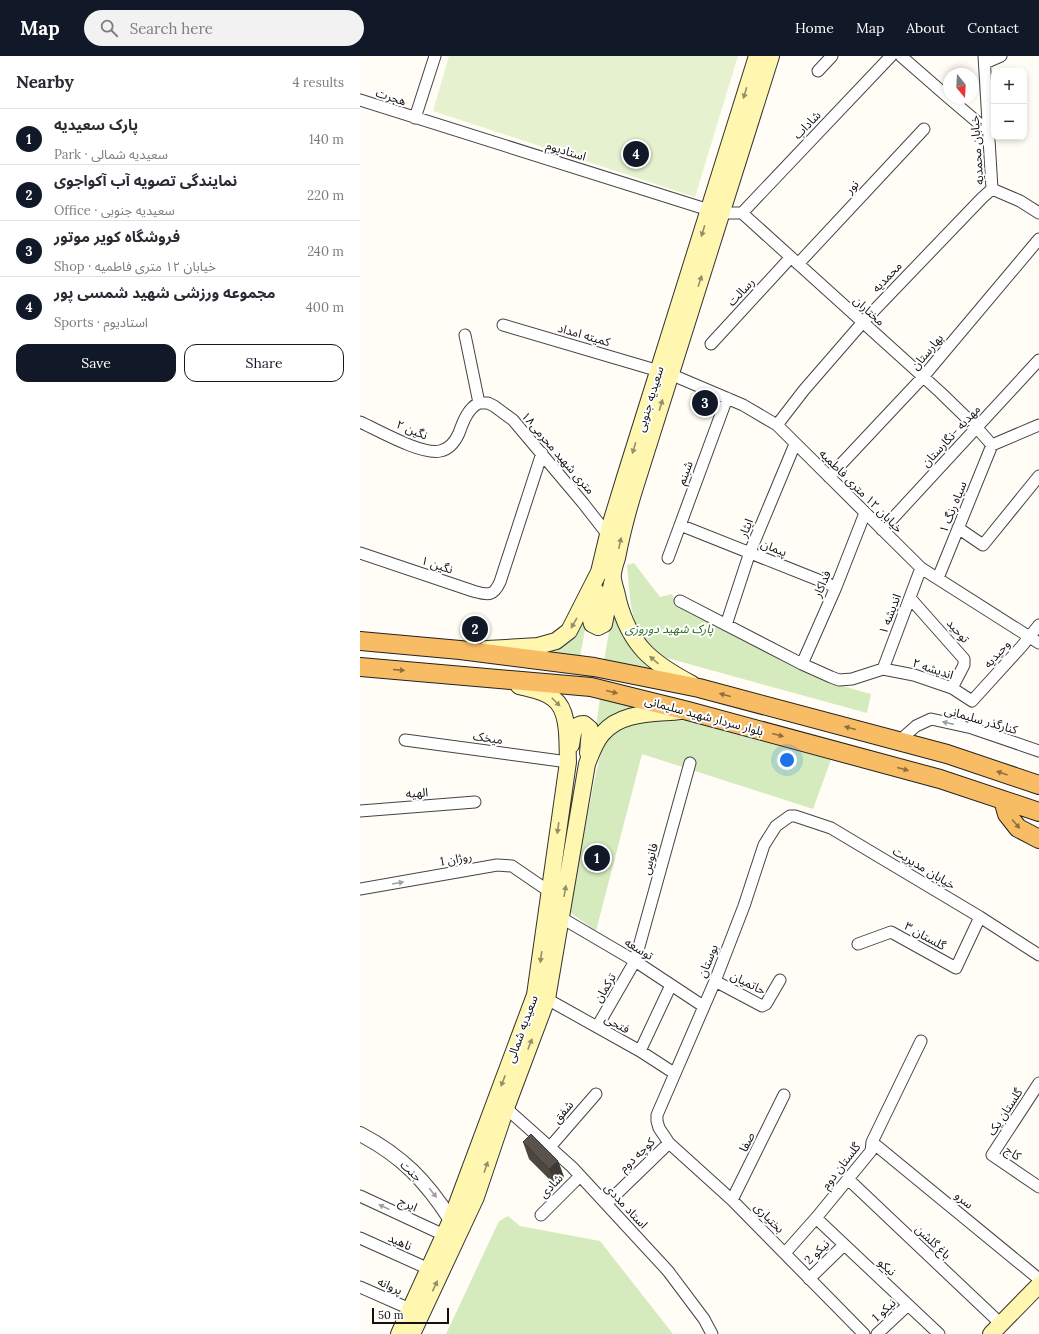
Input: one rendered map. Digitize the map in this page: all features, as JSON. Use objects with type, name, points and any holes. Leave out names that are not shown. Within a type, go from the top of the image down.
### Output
[{"type":"highway","name":"بلوار سردار شهید سلیمانی","points":[[360,641],[460,650],[594,667],[699,688],[948,754],[1039,785]]},
{"type":"highway","name":"بلوار سردار شهید سلیمانی","points":[[360,667],[591,686],[940,779],[1039,812]]},
{"type":"highway","points":[[1003,800],[1008,814],[1018,828],[1039,839]]},
{"type":"main road","name":"سعیدیه جنوبی","points":[[715,212],[757,56]]},
{"type":"main road","name":"سعیدیه جنوبی","points":[[699,688],[659,665],[644,652],[633,637],[606,575],[608,535],[664,373],[715,212],[770,56]]},
{"type":"main road","name":"سعیدیه جنوبی","points":[[460,650],[538,646],[556,641],[570,631],[606,575],[622,531],[664,373]]},
{"type":"main road","name":"سعیدیه شمالی","points":[[412,1334],[476,1197],[500,1106],[535,996],[568,762],[566,726],[562,708],[555,699],[544,693],[494,679]]},
{"type":"main road","name":"سعیدیه شمالی","points":[[399,1334],[429,1270],[547,999],[587,764],[602,734],[616,721],[632,716],[688,711]]},
{"type":"main road","points":[[568,762],[575,728],[579,724],[584,724],[588,727],[590,732],[587,764]]},
{"type":"main road","points":[[996,1329],[1039,1285]]},
{"type":"street","points":[[415,118],[435,56]]},
{"type":"street","points":[[818,71],[832,56]]},
{"type":"street","name":"شاداب","points":[[742,212],[892,56]]},
{"type":"street","points":[[984,60],[1002,56]]},
{"type":"street","points":[[903,57],[943,93]]},
{"type":"street","name":"خیابان محمدیه","points":[[984,60],[992,189],[1020,201],[1039,213]]},
{"type":"street","name":"هجرت","points":[[360,100],[415,118]]},
{"type":"street","points":[[956,104],[988,132]]},
{"type":"street","name":"استادیوم","points":[[415,118],[715,212]]},
{"type":"street","name":"نور","points":[[794,260],[924,129]]},
{"type":"street","name":"محمدیه","points":[[777,425],[804,390],[862,322],[992,189]]},
{"type":"street","points":[[715,212],[742,212]]},
{"type":"street","name":"مختاران","points":[[742,212],[923,377],[977,428],[992,445]]},
{"type":"street","name":"بهارستان","points":[[829,478],[923,377],[1039,239]]},
{"type":"street","name":"رسالت","points":[[711,344],[794,260]]},
{"type":"street","name":"کمیته امداد","points":[[503,325],[664,373]]},
{"type":"street","points":[[465,335],[479,402]]},
{"type":"street","name":"مهدیه -نگارستان","points":[[882,530],[1039,360]]},
{"type":"street","name":"خیابان ۱۲ متری فاطمیه","points":[[664,373],[743,405],[777,425],[921,568],[1039,643]]},
{"type":"street","name":"شبنم","points":[[668,558],[727,398]]},
{"type":"street","name":"نگین ۲","points":[[360,422],[412,447],[439,452],[448,449],[453,443],[469,411],[479,402]]},
{"type":"street","name":"۱۸متری شهید محرمی","points":[[479,402],[490,404],[506,414],[542,453],[608,535]]},
{"type":"street","points":[[992,445],[1039,425]]},
{"type":"street","name":"ایثار","points":[[726,625],[750,552],[795,444]]},
{"type":"street","name":"سیاه رنگ ۱","points":[[938,578],[992,445]]},
{"type":"street","name":"نگین ۱","points":[[360,554],[485,594],[491,594],[495,591],[500,582],[542,453]]},
{"type":"street","points":[[958,528],[983,545],[1039,476]]},
{"type":"street","name":"فداکار","points":[[802,664],[836,587],[865,513]]},
{"type":"street","name":"پیمان","points":[[680,526],[750,552],[836,587]]},
{"type":"street","name":"اندیشه ۱","points":[[883,669],[921,568]]},
{"type":"street","name":"توحید","points":[[910,598],[964,659],[964,665],[952,688]]},
{"type":"street","points":[[680,601],[802,664],[839,680],[852,679],[883,669]]},
{"type":"street","name":"وحیدیه","points":[[972,701],[1039,624]]},
{"type":"street","name":"اندیشه ۲","points":[[883,669],[914,675],[952,688],[972,701]]},
{"type":"street","name":"کنارگذر سلیمانی","points":[[899,742],[916,726],[931,719],[972,728],[1039,751]]},
{"type":"street","name":"میخک","points":[[405,740],[568,762]]},
{"type":"street","name":"فانوس","points":[[635,961],[690,763]]},
{"type":"street","name":"الهیه","points":[[360,810],[476,802]]},
{"type":"street","name":"خیابان مدیریت","points":[[790,816],[795,816],[831,828],[980,917],[1039,955]]},
{"type":"street","name":"بوستان","points":[[657,1121],[657,1114],[715,981],[744,906],[764,845],[776,826],[790,816]]},
{"type":"street","name":"روژان 1","points":[[360,889],[497,865],[512,866],[550,892]]},
{"type":"street","name":"توسعه","points":[[560,917],[635,961],[703,1006]]},
{"type":"street","name":"گلستان ۳","points":[[858,944],[891,932],[956,968],[980,917]]},
{"type":"street","name":"ترکمان","points":[[597,1027],[635,961]]},
{"type":"street","name":"حاتمیان","points":[[715,981],[762,1006],[766,1004],[780,980]]},
{"type":"street","points":[[640,1051],[671,985]]},
{"type":"street","name":"فتحی","points":[[547,999],[640,1051],[674,1073]]},
{"type":"street","name":"گلستان دوم","points":[[785,1253],[871,1151],[872,1142],[921,1041]]},
{"type":"street","name":"گلستان یک","points":[[992,1155],[1039,1083]]},
{"type":"street","name":"شفق","points":[[550,1148],[596,1094]]},
{"type":"street","name":"صفا","points":[[732,1200],[784,1095]]},
{"type":"street","name":"استاد مددی","points":[[500,1106],[550,1148],[580,1176],[668,1271],[704,1319],[712,1334]]},
{"type":"street","name":"بختیاری","points":[[657,1121],[668,1142],[732,1200],[785,1253],[808,1279],[864,1334]]},
{"type":"street","name":"جنت","points":[[360,1134],[381,1145],[417,1174],[436,1197],[451,1220]]},
{"type":"street","name":"کوچه دوم","points":[[606,1204],[668,1142]]},
{"type":"street","name":"سرو","points":[[872,1142],[1039,1280]]},
{"type":"street","name":"کاج","points":[[992,1155],[1039,1186]]},
{"type":"street","name":"شادی","points":[[541,1216],[580,1176]]},
{"type":"street","name":"باغ گلشن","points":[[848,1180],[996,1329]]},
{"type":"street","name":"ایرج","points":[[360,1196],[444,1235]]},
{"type":"street","name":"نیکو","points":[[816,1218],[939,1334]]},
{"type":"street","name":"ناهید","points":[[360,1238],[429,1270]]},
{"type":"street","name":"نیکو 2","points":[[808,1279],[844,1245]]},
{"type":"street","name":"پروانه","points":[[360,1287],[410,1309]]},
{"type":"street","name":"نیکو 1","points":[[877,1334],[908,1305]]},
{"type":"green space","points":[[449,56],[738,56],[695,197],[433,111]]},
{"type":"green space","name":"پارک شهید دوروزی","points":[[634,563],[660,597],[672,594],[677,604],[793,667],[839,685],[871,694],[867,713],[667,658],[657,652],[651,648],[638,631],[632,610],[627,565]]},
{"type":"green space","points":[[590,602],[580,657],[534,651],[547,649]]},
{"type":"green space","points":[[614,602],[663,673],[604,661]]},
{"type":"green space","points":[[600,698],[650,709],[595,734]]},
{"type":"green space","points":[[672,719],[692,722],[831,760],[813,809],[642,754],[596,931],[571,913],[569,907],[602,750],[606,742],[615,732],[630,724]]},
{"type":"green space","points":[[508,1216],[520,1226],[600,1241],[673,1334],[446,1334],[499,1221]]},
{"type":"building","points":[[531,1134],[558,1161],[549,1169],[523,1142]]},
{"type":"place","name":"مجموعه ورزشی شهید شمسی پور","points":[[636,154]]},
{"type":"place","name":"فروشگاه کویر موتور","points":[[705,403]]},
{"type":"place","name":"نمایندگی تصویه آب آکواجوی","points":[[475,629]]},
{"type":"place","name":"پارک سعیدیه","points":[[597,858]]}]
